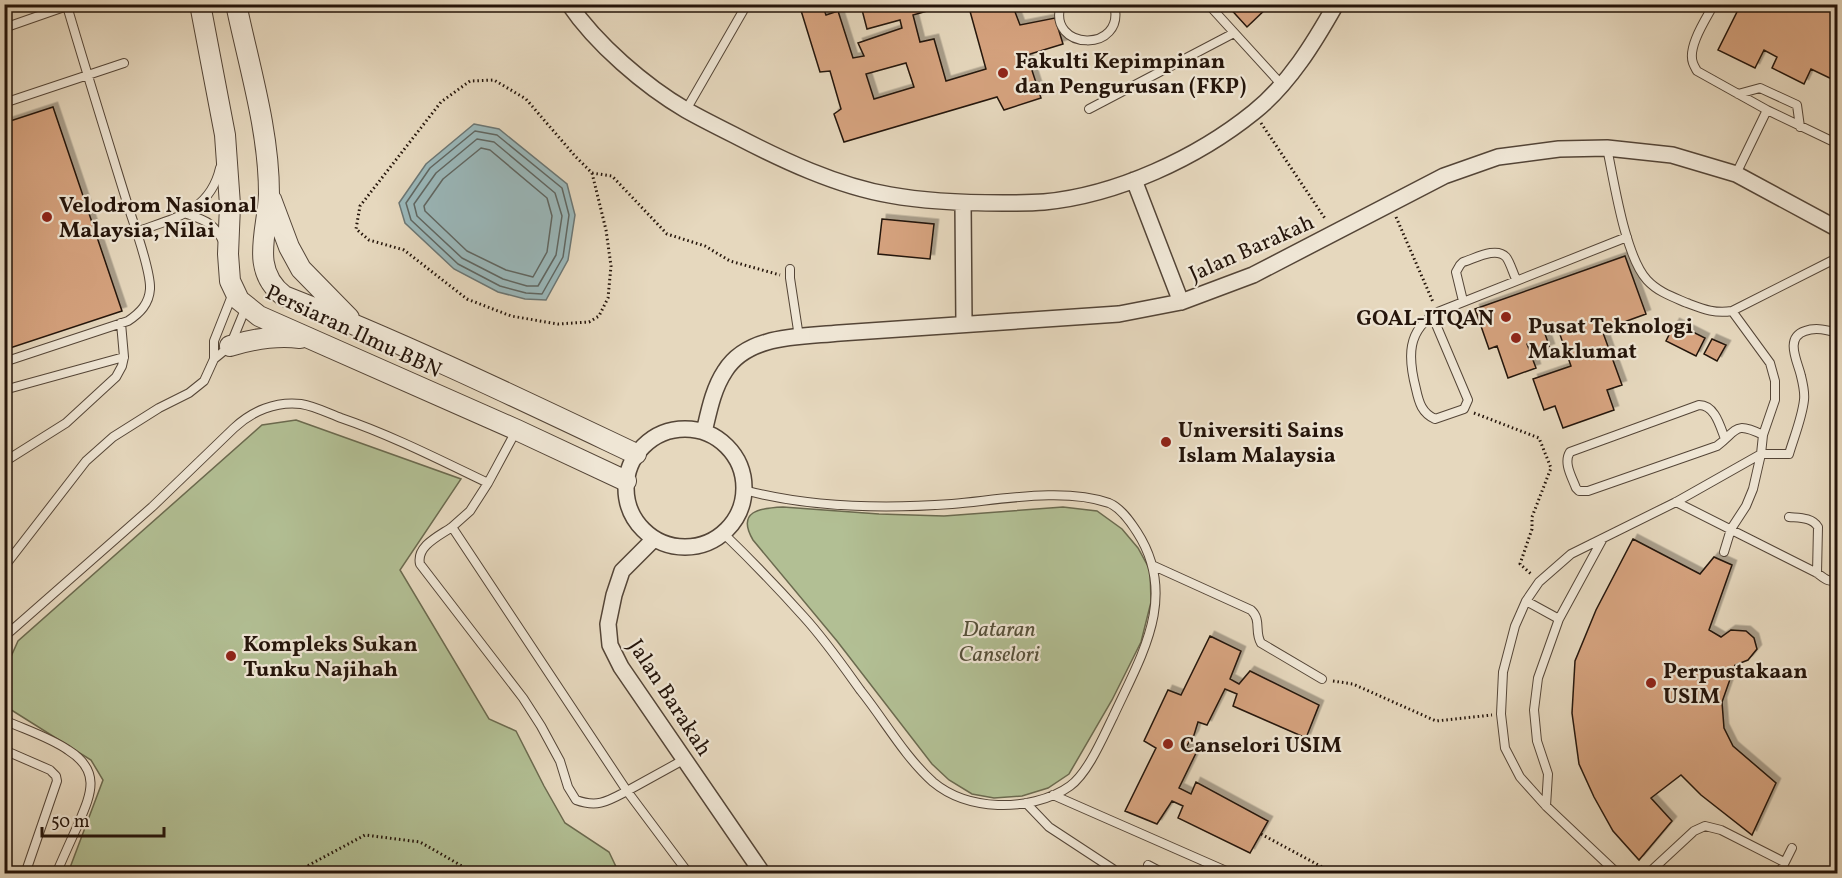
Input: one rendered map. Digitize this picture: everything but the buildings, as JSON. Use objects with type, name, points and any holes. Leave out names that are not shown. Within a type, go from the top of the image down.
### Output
[{"type":"street","name":"Persiaran Ilmu BBN","points":[[200,4],[225,135],[230,205],[228,254],[230,281],[239,300],[259,316],[517,430],[626,481]]},
{"type":"street","name":"Persiaran Ilmu BBN","points":[[236,4],[264,134],[269,194],[262,252],[267,278],[275,289],[284,296],[354,323],[636,454]]},
{"type":"street","points":[[569,4],[585,26],[634,73],[686,110],[760,148],[829,178],[888,195],[963,203],[1044,202],[1090,194],[1134,180],[1193,153],[1254,112],[1281,84],[1320,32],[1336,4]]},
{"type":"street","name":"Jalan Barakah","points":[[704,432],[711,400],[725,371],[737,356],[755,346],[799,337],[1119,314],[1182,302],[1253,275],[1444,176],[1498,158],[1559,149],[1607,148],[1671,154],[1736,174],[1838,229]]},
{"type":"street","points":[[1134,180],[1182,302]]},
{"type":"street","points":[[269,194],[289,247],[301,269],[354,323]]},
{"type":"street","points":[[963,203],[964,324]]},
{"type":"street","points":[[222,343],[283,336],[303,339],[337,350]]},
{"type":"street","points":[[685,429],[704,432],[720,441],[733,454],[742,471],[744,490],[741,506],[734,521],[723,533],[707,543],[689,547],[671,546],[654,539],[641,528],[631,514],[626,498],[629,467],[636,454],[650,440],[666,432],[685,429]]},
{"type":"street","name":"Jalan Barakah","points":[[654,539],[622,571],[608,624],[610,645],[621,667],[763,873]]},
{"type":"lane","points":[[4,9],[18,4]]},
{"type":"lane","points":[[686,110],[747,4]]},
{"type":"lane","points":[[1061,4],[1059,11],[1063,27],[1069,35],[1078,40],[1090,42],[1109,32],[1114,24],[1116,11],[1114,4]]},
{"type":"lane","points":[[1208,4],[1281,84]]},
{"type":"lane","points":[[1714,4],[1694,43],[1692,62],[1697,71],[1767,110],[1838,144]]},
{"type":"lane","points":[[4,28],[70,5],[88,74],[151,286],[145,307],[137,315],[121,323],[4,362]]},
{"type":"lane","points":[[1089,109],[1234,33]]},
{"type":"lane","points":[[4,103],[124,63]]},
{"type":"lane","points":[[1738,94],[1760,88],[1797,105],[1800,127]]},
{"type":"lane","points":[[1736,174],[1767,110]]},
{"type":"lane","points":[[136,232],[187,214],[209,194],[218,180],[225,135]]},
{"type":"lane","points":[[1607,148],[1627,237],[1641,271],[1659,291],[1712,313],[1732,311],[1838,257]]},
{"type":"lane","points":[[187,214],[206,220],[215,226],[228,254]]},
{"type":"lane","points":[[1435,313],[1468,400],[1464,409],[1435,419],[1428,416],[1422,409],[1410,367],[1413,340],[1427,318],[1435,313],[1516,279],[1627,237]]},
{"type":"lane","points":[[1463,302],[1456,272],[1463,262],[1490,253],[1500,253],[1505,256],[1516,279]]},
{"type":"lane","points":[[790,269],[799,337]]},
{"type":"lane","points":[[214,359],[222,343],[234,291]]},
{"type":"lane","points":[[4,567],[86,461],[113,437],[159,408],[189,393],[204,381],[222,343],[246,307]]},
{"type":"lane","points":[[1724,552],[1731,529],[1746,506],[1753,489],[1763,435],[1775,400],[1775,381],[1770,363],[1732,311]]},
{"type":"lane","points":[[5,462],[66,423],[116,377],[124,357],[121,323]]},
{"type":"lane","points":[[1618,873],[1546,806],[1520,777],[1504,748],[1501,714],[1503,672],[1515,626],[1526,601],[1539,582],[1571,554],[1676,502],[1761,454],[1789,454],[1804,400],[1801,375],[1793,351],[1794,340],[1802,332],[1812,329],[1838,333]]},
{"type":"lane","points":[[4,390],[124,357]]},
{"type":"lane","points":[[4,637],[152,507],[245,418],[268,407],[302,404],[364,426],[488,483]]},
{"type":"lane","points":[[1725,439],[1712,410],[1699,405],[1570,452],[1567,462],[1576,489],[1588,492],[1716,446],[1725,439],[1732,430],[1743,427],[1763,435]]},
{"type":"lane","points":[[517,430],[470,511],[424,547],[419,556],[420,564],[529,707],[560,760],[568,787],[576,801],[586,804],[606,803],[685,759]]},
{"type":"lane","points":[[723,533],[806,619],[909,757],[935,783],[956,796],[973,802],[1000,805],[1026,803],[1053,795],[1071,786],[1082,774],[1146,646],[1154,610],[1156,590],[1154,566],[1143,541],[1129,519],[1111,504],[1078,497],[1039,496],[949,504],[885,506],[804,502],[744,490]]},
{"type":"lane","points":[[1676,502],[1817,573],[1826,580],[1832,582],[1838,580]]},
{"type":"lane","points":[[1789,517],[1813,521],[1818,527],[1817,573]]},
{"type":"lane","points":[[452,527],[627,791],[689,873]]},
{"type":"lane","points":[[1546,806],[1548,774],[1537,741],[1534,710],[1538,678],[1559,619],[1602,540]]},
{"type":"lane","points":[[1154,566],[1251,610],[1258,620],[1257,636],[1261,643],[1322,679]]},
{"type":"lane","points":[[1526,601],[1559,619]]},
{"type":"lane","points":[[4,720],[69,750],[86,765],[90,776],[92,784],[88,801],[56,873]]},
{"type":"lane","points":[[4,750],[50,770],[56,776],[57,781],[24,873]]},
{"type":"lane","points":[[1053,795],[1233,873]]},
{"type":"lane","points":[[1026,803],[1049,827],[1116,873]]},
{"type":"lane","points":[[1650,871],[1694,831],[1705,826],[1721,830],[1784,862]]},
{"type":"lane","points":[[1779,873],[1792,848]]},
{"type":"lane","points":[[1148,865],[1165,873]]},
{"type":"lane","points":[[1650,871],[1671,873]]},
{"type":"path","points":[[592,173],[606,230],[611,266],[608,298],[599,316],[589,322],[558,324],[511,316],[467,299],[404,250],[369,240],[356,229],[360,206],[441,102],[470,81],[494,80],[526,99],[592,173],[612,176],[668,234],[705,246],[730,261],[790,278]]},
{"type":"path","points":[[1254,112],[1335,234]]},
{"type":"path","points":[[1390,203],[1435,313]]},
{"type":"path","points":[[1464,409],[1539,438],[1551,468],[1532,517],[1532,529],[1520,564],[1539,582]]},
{"type":"path","points":[[1322,679],[1353,684],[1436,721],[1501,714]]},
{"type":"path","points":[[1261,834],[1335,873]]},
{"type":"path","points":[[304,873],[309,865],[365,835],[420,842],[471,873]]},
{"type":"green space","name":"Kompleks Sukan Tunku Najihah","points":[[296,420],[461,479],[400,570],[489,719],[516,731],[565,823],[609,852],[619,873],[68,873],[103,780],[91,760],[5,706],[5,670],[18,641],[262,425]]},
{"type":"green space","name":"Dataran Canselori","points":[[783,507],[944,516],[1063,507],[1097,511],[1122,529],[1138,548],[1150,570],[1151,602],[1141,642],[1112,700],[1069,774],[1048,788],[1022,796],[994,798],[972,794],[949,780],[932,764],[837,641],[753,540],[748,530],[749,517],[759,510]]},
{"type":"water","points":[[474,124],[499,129],[567,184],[575,215],[568,260],[546,300],[525,299],[498,292],[454,269],[405,223],[399,203],[426,164]]},
{"type":"place","name":"Fakulti Kepimpinan dan Pengurusan (FKP)","points":[[1003,73]]},
{"type":"place","name":"Velodrom Nasional Malaysia, Nilai","points":[[47,217]]},
{"type":"place","name":"GOAL-ITQAN","points":[[1506,317]]},
{"type":"place","name":"Pusat Teknologi Maklumat","points":[[1516,338]]},
{"type":"place","name":"Universiti Sains Islam Malaysia","points":[[1166,442]]},
{"type":"place","name":"Kompleks Sukan Tunku Najihah","points":[[231,656]]},
{"type":"place","name":"Perpustakaan USIM","points":[[1651,683]]},
{"type":"place","name":"Canselori USIM","points":[[1168,744]]}]
